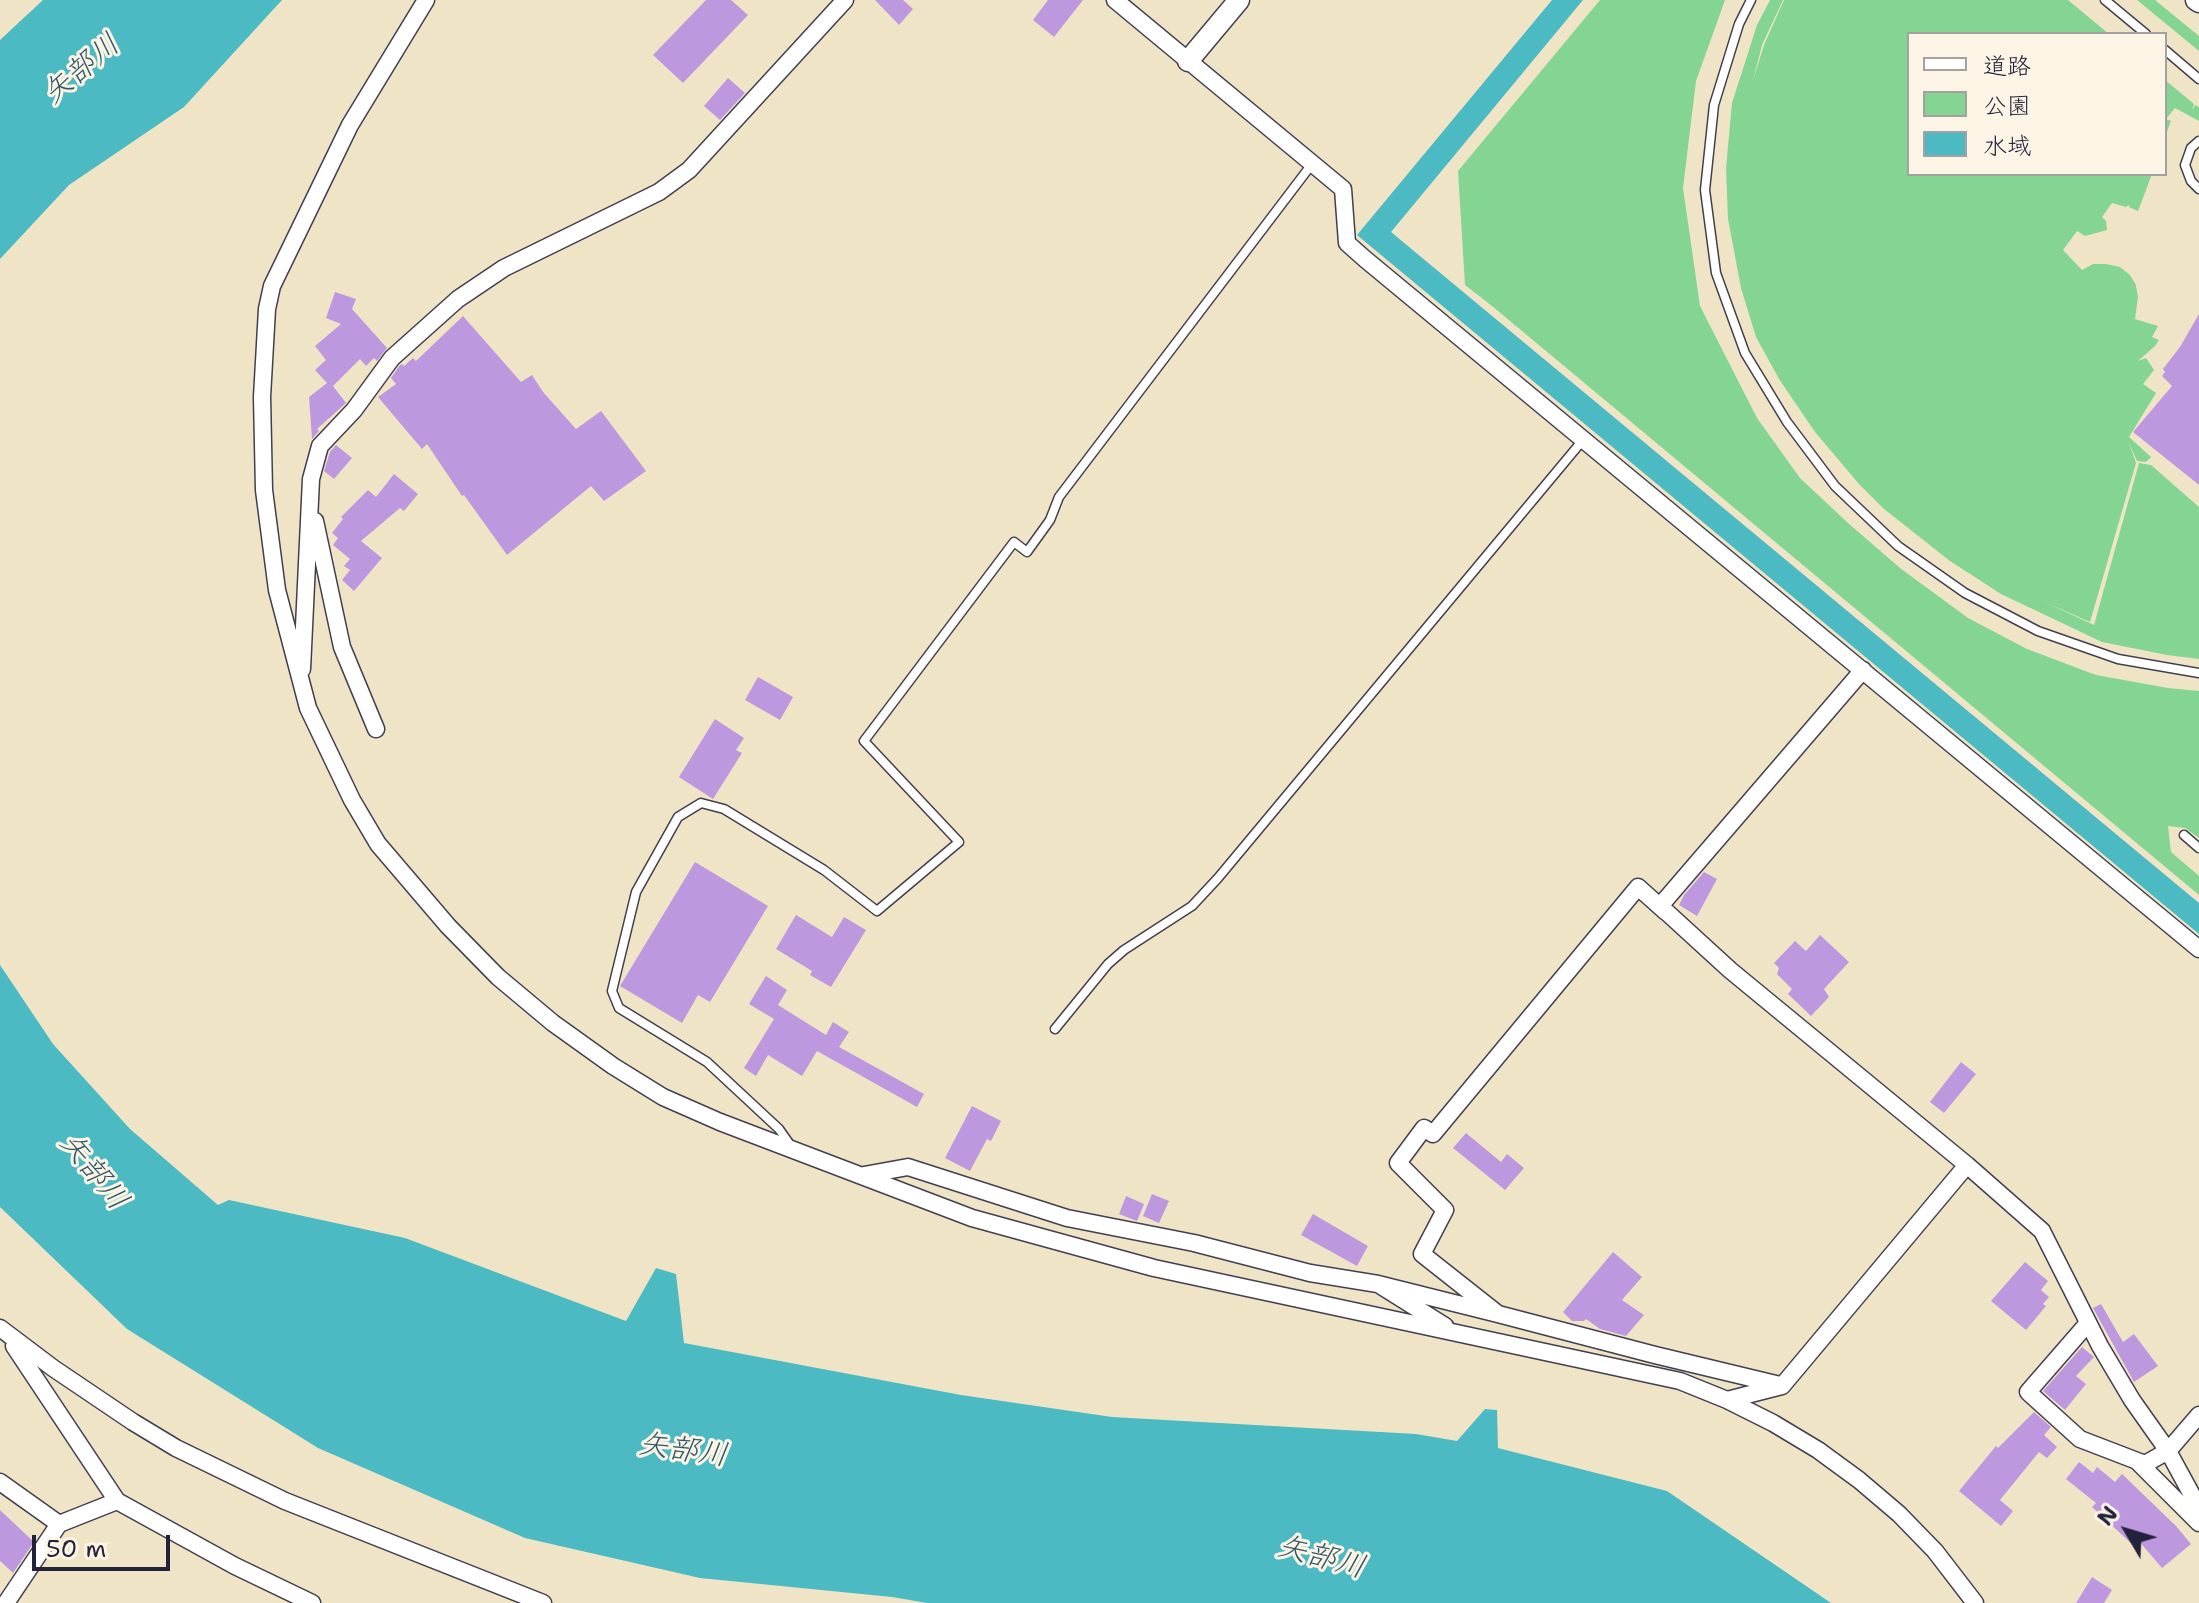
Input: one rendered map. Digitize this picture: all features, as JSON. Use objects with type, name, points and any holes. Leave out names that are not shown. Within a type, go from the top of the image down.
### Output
[{"type":"street","points":[[426,0],[350,125],[272,286],[267,309],[262,397],[264,490],[277,590],[308,708],[352,800],[378,844],[448,926],[498,977],[553,1023],[663,1097],[720,1122],[972,1218],[1154,1268],[1680,1381],[1727,1400],[1818,1450],[1859,1480],[1899,1514],[1935,1551],[1975,1603]]},
{"type":"street","points":[[302,689],[311,479],[320,446],[354,410],[392,358],[458,299],[504,268],[659,192],[689,170],[845,0]]},
{"type":"street","points":[[1115,0],[1343,189],[1347,243],[1365,259],[2199,949]]},
{"type":"street","points":[[1188,61],[1239,0]]},
{"type":"street","points":[[310,500],[342,647],[376,729]]},
{"type":"street","points":[[1666,912],[1660,906],[1863,670]]},
{"type":"street","points":[[1498,1314],[1422,1254],[1445,1210],[1398,1163],[1424,1128],[1433,1134],[1638,887],[1730,970],[1967,1165],[2042,1231],[2088,1323],[2132,1400],[2168,1451],[2199,1508]]},
{"type":"street","points":[[1727,1400],[1782,1386],[1967,1165]]},
{"type":"street","points":[[862,1176],[908,1167],[1067,1218],[1194,1243],[1310,1273],[1378,1284],[1782,1386]]},
{"type":"street","points":[[1378,1284],[1455,1333]]},
{"type":"street","points":[[2088,1323],[2028,1392],[2080,1439],[2145,1464],[2168,1451],[2199,1415]]},
{"type":"street","points":[[4,1331],[117,1501],[235,1566],[312,1603]]},
{"type":"street","points":[[4,1331],[122,1415],[176,1448],[299,1507],[543,1603]]},
{"type":"street","points":[[2138,1462],[2199,1523]]},
{"type":"street","points":[[0,1482],[59,1524]]},
{"type":"street","points":[[6,1603],[59,1524],[117,1501]]},
{"type":"lane","points":[[1751,0],[1739,24],[1714,105],[1705,190],[1716,273],[1745,353],[1787,422],[1835,486],[1898,546],[1965,593],[2038,631],[2118,659],[2199,673]]},
{"type":"lane","points":[[2105,0],[2144,32]]},
{"type":"lane","points":[[2167,52],[2199,79]]},
{"type":"lane","points":[[2199,141],[2191,148],[2185,165],[2191,181],[2199,189]]},
{"type":"lane","points":[[794,1149],[779,1129],[707,1062],[619,1008],[612,991],[636,892],[678,817],[701,803],[724,809],[787,847],[824,870],[877,911],[959,842],[864,741],[1014,542],[1027,552],[1050,520],[1059,497],[1312,163]]},
{"type":"lane","points":[[1055,1029],[1116,957],[1192,906],[1218,878],[1583,440]]},
{"type":"lane","points":[[2184,835],[2199,848]]},
{"type":"green space","points":[[1600,0],[1725,0],[1696,81],[1683,188],[1700,306],[1757,418],[1800,478],[1900,568],[1968,618],[2027,649],[2096,675],[2199,691],[2199,838],[2185,828],[2168,826],[2171,852],[2199,876],[2199,895],[1465,285],[1458,171]]},
{"type":"green space","points":[[1770,0],[1783,0],[1762,45],[1753,81],[1764,45],[1784,0],[2068,0],[2107,32],[1907,32],[1907,176],[2151,176],[2138,211],[2129,205],[2112,203],[2102,217],[2107,230],[2085,236],[2077,231],[2063,250],[2082,270],[2093,264],[2106,264],[2120,267],[2130,275],[2138,297],[2135,319],[2158,326],[2152,337],[2159,340],[2138,361],[2146,358],[2154,370],[2143,384],[2156,393],[2129,437],[2151,457],[2146,462],[2137,461],[2129,443],[2136,463],[2090,622],[2040,600],[2094,625],[2139,463],[2151,465],[2199,507],[2199,659],[2102,642],[2001,594],[1950,561],[1884,509],[1815,432],[1779,379],[1756,337],[1741,288],[1728,219],[1726,168],[1732,103],[1757,25]]},
{"type":"green space","points":[[2137,0],[2155,0],[2199,36],[2199,51]]},
{"type":"green space","points":[[2167,82],[2194,104],[2192,110],[2195,105],[2199,107],[2199,121],[2175,108],[2167,118]]},
{"type":"water","name":"矢部川","points":[[43,0],[282,0],[184,107],[69,185],[0,259],[0,40]]},
{"type":"water","points":[[1552,0],[1583,0],[1391,232],[2199,903],[2199,934],[1357,235]]},
{"type":"water","name":"矢部川","points":[[0,965],[53,1044],[130,1129],[218,1205],[229,1200],[405,1238],[626,1321],[656,1268],[676,1274],[684,1343],[961,1395],[1112,1417],[1416,1434],[1457,1441],[1485,1409],[1497,1410],[1498,1448],[1667,1491],[1831,1603],[927,1603],[700,1578],[525,1538],[318,1448],[127,1329],[0,1207]]},
{"type":"building","points":[[706,0],[731,0],[748,15],[683,83],[653,55]]},
{"type":"building","points":[[875,0],[903,0],[913,9],[899,25]]},
{"type":"building","points":[[1048,0],[1083,0],[1054,37],[1033,20]]},
{"type":"building","points":[[728,78],[745,93],[720,120],[704,106]]},
{"type":"building","points":[[335,292],[356,299],[352,309],[387,348],[377,361],[374,358],[366,366],[360,359],[333,386],[346,403],[317,429],[319,431],[312,439],[309,397],[327,383],[315,370],[326,360],[315,346],[341,324],[326,318]]},
{"type":"building","points":[[2199,314],[2199,485],[2133,432],[2172,386],[2162,376],[2165,372],[2163,369]]},
{"type":"building","points":[[463,316],[521,382],[532,375],[576,429],[601,411],[646,471],[604,501],[591,486],[507,555],[427,444],[422,449],[378,397],[396,384],[391,378],[400,365],[404,366],[413,358],[416,361]]},
{"type":"building","points":[[336,445],[352,458],[334,479],[324,471],[330,452]]},
{"type":"building","points":[[394,474],[418,494],[404,511],[400,508],[361,541],[382,558],[354,591],[342,580],[350,570],[344,566],[350,559],[333,545],[338,538],[332,533],[343,519],[341,517],[368,490],[376,497]]},
{"type":"building","points":[[758,677],[793,697],[780,720],[745,700]]},
{"type":"building","points":[[715,719],[744,738],[736,750],[742,753],[713,799],[679,777]]},
{"type":"building","points":[[695,862],[768,906],[710,1002],[698,995],[682,1023],[620,986]]},
{"type":"building","points":[[1704,872],[1717,879],[1697,916],[1679,905]]},
{"type":"building","points":[[796,915],[832,937],[844,917],[866,930],[831,987],[776,949]]},
{"type":"building","points":[[1820,935],[1849,962],[1824,989],[1829,997],[1811,1016],[1788,994],[1792,989],[1777,974],[1779,968],[1774,963],[1795,941],[1806,951]]},
{"type":"building","points":[[766,976],[787,990],[778,1005],[826,1035],[833,1022],[849,1032],[839,1047],[924,1094],[917,1107],[817,1051],[802,1076],[768,1055],[756,1076],[744,1068],[774,1019],[749,1004]]},
{"type":"building","points":[[1961,1062],[1976,1074],[1944,1113],[1930,1102]]},
{"type":"building","points":[[972,1106],[1001,1121],[991,1141],[987,1139],[970,1171],[945,1158]]},
{"type":"building","points":[[1466,1133],[1501,1162],[1507,1154],[1524,1168],[1505,1190],[1453,1148]]},
{"type":"building","points":[[1152,1194],[1169,1201],[1159,1223],[1143,1216]]},
{"type":"building","points":[[1126,1196],[1144,1204],[1137,1221],[1119,1214]]},
{"type":"building","points":[[1313,1214],[1368,1246],[1357,1266],[1301,1235]]},
{"type":"building","points":[[1613,1252],[1642,1277],[1622,1300],[1644,1315],[1626,1336],[1600,1329],[1586,1319],[1572,1321],[1563,1312]]},
{"type":"building","points":[[2025,1262],[2048,1281],[2041,1290],[2049,1297],[2043,1304],[2046,1306],[2026,1330],[1991,1301]]},
{"type":"building","points":[[2101,1304],[2123,1342],[2134,1334],[2158,1366],[2134,1382],[2093,1308]]},
{"type":"building","points":[[2082,1347],[2094,1357],[2076,1376],[2086,1384],[2065,1410],[2043,1391]]},
{"type":"building","points":[[2034,1412],[2051,1427],[2044,1435],[2057,1447],[2047,1458],[2039,1452],[2000,1500],[2013,1511],[2001,1526],[1959,1491],[1996,1446],[1998,1448]]},
{"type":"building","points":[[2079,1462],[2093,1473],[2097,1467],[2115,1482],[2122,1474],[2191,1544],[2162,1568],[2138,1540],[2133,1545],[2092,1507],[2096,1503],[2066,1479]]},
{"type":"building","points":[[0,1510],[34,1542],[13,1573],[0,1561]]},
{"type":"building","points":[[2092,1577],[2112,1590],[2104,1603],[2076,1603]]}]
